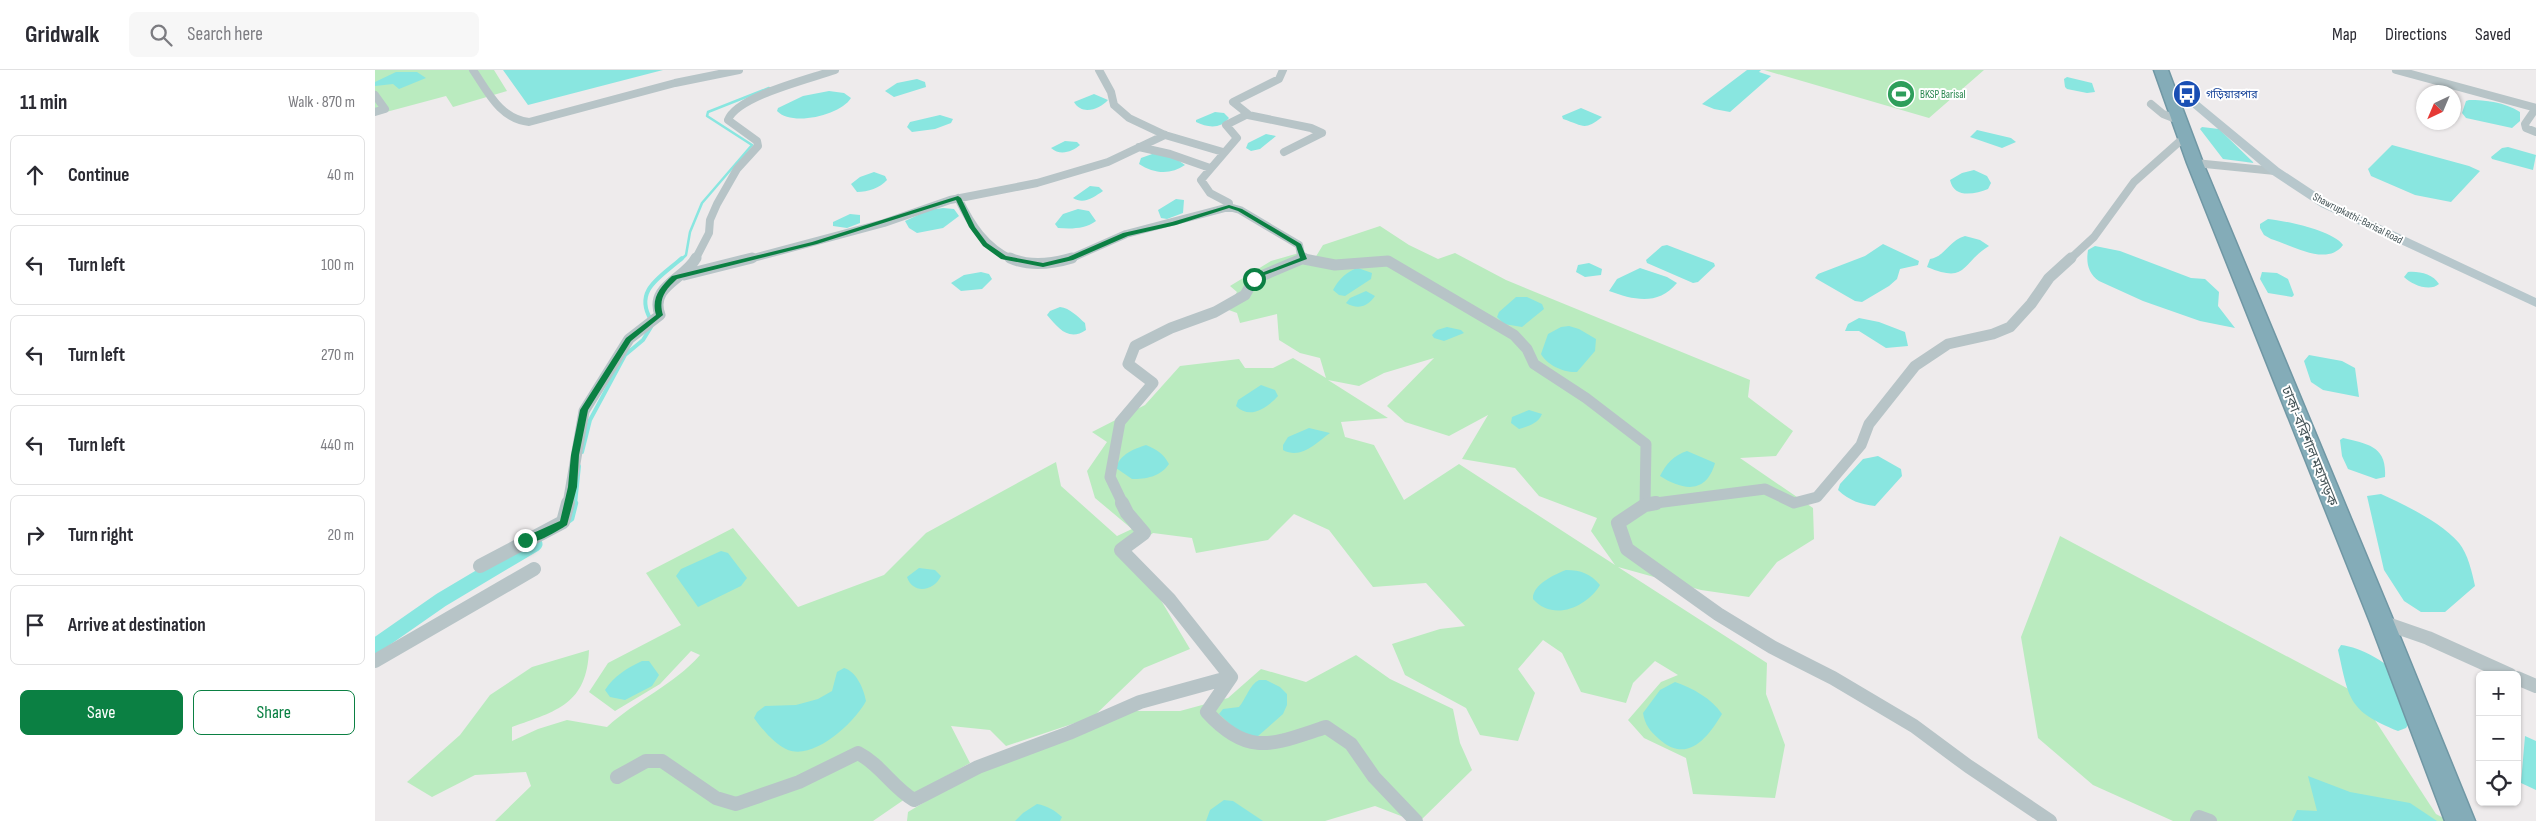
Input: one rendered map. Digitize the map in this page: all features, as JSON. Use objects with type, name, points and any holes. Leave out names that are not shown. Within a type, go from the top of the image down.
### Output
[{"type":"highway","name":"ঢাকা-বরিশাল মহাসড়ক","points":[[2161,70],[2195,163],[2382,622],[2460,821]]},
{"type":"main road","name":"Shawrupkathi-Barisal Road","points":[[2170,91],[2195,104],[2275,171],[2332,208],[2536,303]]},
{"type":"street","points":[[473,70],[501,112],[518,120],[529,122],[602,104],[647,90],[739,70]]},
{"type":"street","points":[[480,566],[501,552],[551,530],[563,522],[572,487],[575,455],[584,410],[629,339],[660,315],[657,307],[663,288],[692,266],[709,233],[710,220],[717,204],[737,169],[758,146],[757,140],[728,120],[731,112],[740,104],[767,93],[835,70]]},
{"type":"street","points":[[1099,70],[1111,92],[1115,105],[1129,118],[1165,136],[1223,152]]},
{"type":"street","points":[[1248,115],[1248,113],[1233,102],[1279,79],[1283,70]]},
{"type":"street","points":[[2396,70],[2536,108],[2525,124],[2526,128],[2536,132]]},
{"type":"street","points":[[375,96],[385,109],[375,112]]},
{"type":"street","points":[[2151,104],[2163,114],[2181,121]]},
{"type":"street","points":[[1229,206],[1229,203],[1210,193],[1201,180],[1223,152],[1237,138],[1226,125],[1248,115],[1311,128],[1322,133],[1284,152]]},
{"type":"street","points":[[675,278],[814,243],[958,198],[1037,184],[1108,162],[1165,136]]},
{"type":"street","points":[[2050,821],[1968,766],[1914,726],[1833,678],[1759,640],[1718,614],[1627,549],[1618,523],[1645,506],[1714,494],[1765,489],[1794,503],[1817,497],[1861,445],[1869,424],[1915,366],[1948,344],[1993,334],[2010,327],[2031,304],[2049,278],[2094,237],[2134,182],[2179,142],[2188,142]]},
{"type":"street","points":[[1139,147],[1170,154],[1210,168]]},
{"type":"street","points":[[2195,163],[2275,171]]},
{"type":"street","points":[[958,198],[972,227],[985,244],[1003,257],[1043,265],[1071,259],[1126,234],[1174,223],[1229,206],[1240,210],[1299,245],[1304,259]]},
{"type":"street","points":[[1231,677],[1170,600],[1121,550],[1141,536],[1144,530],[1127,513],[1110,477],[1119,422],[1153,383],[1128,364],[1135,346],[1171,328],[1215,312],[1245,295],[1254,279],[1304,259],[1335,265],[1388,261],[1514,336],[1527,349],[1534,364],[1586,398],[1646,444],[1645,506]]},
{"type":"street","points":[[375,661],[534,569]]},
{"type":"street","points":[[2382,622],[2428,638],[2501,671]]},
{"type":"street","points":[[617,777],[646,761],[662,760],[715,798],[736,804],[799,782],[858,752],[873,761],[902,793],[914,800],[978,767],[1069,733],[1140,702],[1231,677]]},
{"type":"street","points":[[1231,677],[1207,712],[1217,724],[1246,742],[1271,744],[1326,727],[1351,744],[1374,777],[1416,821]]},
{"type":"street","points":[[2521,680],[2536,686]]},
{"type":"street","points":[[2197,821],[2199,817],[2210,821]]},
{"type":"green space","points":[[375,70],[494,70],[507,91],[453,107],[446,96],[375,115]]},
{"type":"green space","name":"BKSP Barisal","points":[[1764,70],[1984,70],[1929,118]]},
{"type":"green space","points":[[1380,226],[1409,245],[1438,259],[1455,253],[1506,280],[1750,380],[1748,397],[1793,431],[1776,456],[1740,458],[1813,508],[1814,539],[1777,562],[1749,597],[1701,590],[1618,567],[1767,663],[1766,694],[1785,745],[1775,798],[1693,794],[1686,758],[1644,738],[1628,720],[1661,682],[1678,675],[1655,661],[1633,683],[1626,703],[1581,692],[1562,653],[1543,640],[1518,669],[1535,693],[1518,741],[1480,735],[1466,708],[1405,675],[1392,644],[1440,629],[1465,626],[1426,583],[1373,587],[1329,530],[1294,514],[1268,540],[1196,553],[1192,538],[1153,533],[1131,550],[1190,649],[1144,668],[1093,717],[1006,746],[990,730],[951,726],[970,763],[905,799],[873,821],[495,821],[531,786],[526,772],[475,775],[432,797],[407,782],[460,735],[490,695],[532,667],[589,650],[587,668],[576,694],[556,710],[512,727],[512,741],[538,729],[567,720],[607,727],[618,717],[679,675],[700,655],[691,651],[660,684],[615,711],[589,692],[608,663],[681,625],[646,573],[733,528],[798,607],[884,575],[926,533],[1056,462],[1061,486],[1117,536],[1132,529],[1095,498],[1087,471],[1107,442],[1092,432],[1145,405],[1180,366],[1239,359],[1245,368],[1273,368],[1293,358],[1326,378],[1320,358],[1300,353],[1279,340],[1277,314],[1240,323],[1237,313],[1226,309],[1237,292],[1230,286],[1271,261],[1299,253],[1315,258],[1323,245]],"holes":[[[1434,358],[1387,406],[1405,422],[1449,436],[1488,415],[1462,459],[1515,468],[1539,496],[1597,518],[1591,531],[1615,565],[1459,464],[1404,500],[1374,445],[1345,437],[1341,422],[1388,418],[1328,380],[1359,386],[1384,373]]]},
{"type":"green space","points":[[2060,536],[2358,694],[2436,814],[2449,821],[2173,821],[2093,785],[2038,738],[2021,637]]},
{"type":"green space","points":[[1356,655],[1390,679],[1453,709],[1460,743],[1472,770],[1420,821],[1414,821],[1375,806],[1325,821],[907,821],[908,812],[981,768],[1124,711],[1180,711],[1228,698],[1261,669],[1306,682]]},
{"type":"water","points":[[503,70],[663,70],[528,105]]},
{"type":"water","points":[[1747,70],[1761,70],[1759,72],[1771,76],[1730,112],[1714,109],[1702,104]]},
{"type":"water","points":[[396,72],[417,72],[426,78],[399,89],[393,84],[375,86],[375,82]]},
{"type":"water","points":[[2067,77],[2092,83],[2095,92],[2087,93],[2067,89],[2064,79]]},
{"type":"water","points":[[917,79],[925,82],[926,87],[894,97],[885,91],[897,83]]},
{"type":"water","points":[[829,91],[844,93],[851,98],[846,104],[837,109],[816,117],[793,118],[784,116],[777,111],[778,108],[803,96]]},
{"type":"water","points":[[1094,94],[1108,100],[1091,110],[1082,109],[1074,102]]},
{"type":"water","points":[[2466,101],[2488,101],[2508,106],[2520,112],[2520,121],[2512,128],[2466,118],[2462,113]]},
{"type":"water","points":[[1581,108],[1602,117],[1587,126],[1563,119],[1562,116]]},
{"type":"water","points":[[1215,112],[1224,113],[1229,118],[1218,126],[1196,122],[1196,120]]},
{"type":"water","points":[[940,115],[953,119],[951,123],[935,129],[912,132],[907,127],[910,122]]},
{"type":"water","points":[[2202,127],[2219,129],[2254,163],[2223,159],[2200,129]]},
{"type":"water","points":[[1977,130],[2011,138],[2016,142],[2002,148],[1970,137]]},
{"type":"water","points":[[1266,134],[1276,136],[1260,149],[1251,151],[1246,148],[1248,143]]},
{"type":"water","points":[[1065,141],[1077,142],[1080,145],[1066,152],[1058,152],[1051,148]]},
{"type":"water","points":[[2392,145],[2469,166],[2480,171],[2451,202],[2415,195],[2371,176],[2368,169]]},
{"type":"water","points":[[2508,147],[2536,155],[2533,170],[2492,159],[2491,157],[2502,148]]},
{"type":"water","points":[[1155,153],[1175,158],[1185,165],[1168,172],[1162,172],[1151,170],[1139,164],[1141,158]]},
{"type":"water","points":[[1974,170],[1987,176],[1991,183],[1988,189],[1966,194],[1960,193],[1952,186],[1950,180],[1962,173]]},
{"type":"water","points":[[874,172],[885,176],[887,180],[873,189],[857,192],[851,184],[860,177]]},
{"type":"water","points":[[1090,186],[1099,187],[1103,191],[1092,198],[1081,201],[1073,198]]},
{"type":"water","points":[[1176,199],[1184,200],[1183,213],[1167,219],[1161,218],[1158,210]]},
{"type":"water","points":[[954,209],[959,216],[943,228],[917,233],[909,228],[905,221],[929,210]]},
{"type":"water","points":[[1078,209],[1089,211],[1096,221],[1078,228],[1058,228],[1055,224],[1063,214]]},
{"type":"water","points":[[850,214],[860,215],[860,223],[847,228],[833,226],[833,222]]},
{"type":"water","points":[[2268,219],[2297,224],[2319,231],[2329,235],[2343,245],[2336,251],[2328,254],[2319,254],[2299,249],[2264,235],[2260,224]]},
{"type":"water","points":[[1965,236],[1980,240],[1989,246],[1963,270],[1957,273],[1940,272],[1927,267],[1930,259],[1940,255],[1955,241]]},
{"type":"water","points":[[1883,244],[1919,261],[1918,265],[1900,269],[1897,279],[1889,286],[1862,302],[1855,301],[1815,278],[1818,274],[1865,256]]},
{"type":"water","points":[[1667,245],[1714,263],[1715,266],[1698,282],[1693,283],[1647,263],[1646,260],[1662,246]]},
{"type":"water","points":[[2095,246],[2120,251],[2191,278],[2205,279],[2219,292],[2218,306],[2235,328],[2200,321],[2143,301],[2099,281],[2092,275],[2087,259],[2088,250]]},
{"type":"water","points":[[1589,263],[1602,269],[1601,275],[1585,277],[1576,272],[1578,265]]},
{"type":"water","points":[[1358,268],[1372,273],[1371,279],[1345,296],[1339,295],[1333,290],[1344,276]]},
{"type":"water","points":[[1640,268],[1667,277],[1677,283],[1670,290],[1654,298],[1628,297],[1609,291],[1617,279]]},
{"type":"water","points":[[981,272],[989,274],[992,279],[982,289],[961,291],[951,283],[964,275]]},
{"type":"water","points":[[2262,272],[2277,273],[2288,279],[2294,295],[2292,297],[2268,293],[2260,279]]},
{"type":"water","points":[[2408,272],[2425,274],[2439,284],[2431,287],[2416,285],[2404,277]]},
{"type":"water","points":[[1366,291],[1375,296],[1369,303],[1358,307],[1346,303],[1350,298]]},
{"type":"water","points":[[1516,297],[1527,297],[1542,304],[1544,309],[1522,327],[1504,324],[1497,317],[1499,312]]},
{"type":"water","points":[[1060,307],[1080,318],[1085,323],[1086,330],[1074,335],[1064,332],[1055,325],[1047,315],[1050,311]]},
{"type":"water","points":[[1859,318],[1879,322],[1905,332],[1908,346],[1886,348],[1859,331],[1845,331],[1848,324]]},
{"type":"water","points":[[1569,326],[1579,329],[1596,339],[1595,351],[1577,372],[1556,368],[1547,362],[1541,354],[1548,334],[1561,327]]},
{"type":"water","points":[[1447,327],[1461,330],[1464,333],[1444,341],[1434,338],[1432,335],[1437,330]]},
{"type":"water","points":[[2309,355],[2342,361],[2355,368],[2359,397],[2323,390],[2311,382],[2304,361]]},
{"type":"water","points":[[1261,385],[1275,390],[1278,396],[1269,405],[1253,412],[1241,410],[1236,406],[1238,400]]},
{"type":"water","points":[[1529,410],[1542,414],[1529,426],[1519,429],[1511,423],[1512,417]]},
{"type":"water","points":[[1309,428],[1330,433],[1302,452],[1290,453],[1283,450],[1283,445],[1288,437]]},
{"type":"water","points":[[2343,438],[2374,448],[2383,459],[2385,477],[2376,479],[2348,469],[2342,456],[2340,440]]},
{"type":"water","points":[[1146,445],[1159,452],[1169,464],[1161,472],[1147,478],[1132,479],[1116,468],[1124,456],[1132,450]]},
{"type":"water","points":[[1687,451],[1715,463],[1706,480],[1692,487],[1668,481],[1660,476],[1671,460]]},
{"type":"water","points":[[1878,456],[1901,469],[1902,476],[1875,506],[1855,501],[1846,497],[1838,490],[1840,484],[1863,459]]},
{"type":"water","points":[[2381,494],[2433,521],[2451,535],[2465,552],[2475,586],[2445,612],[2421,612],[2404,601],[2384,570],[2367,496]]},
{"type":"water","points":[[721,551],[728,553],[747,578],[741,586],[698,607],[676,576],[681,569]]},
{"type":"water","points":[[919,568],[935,570],[941,576],[929,588],[919,589],[910,583],[907,577]]},
{"type":"water","points":[[1566,570],[1585,573],[1600,585],[1587,600],[1569,609],[1550,610],[1541,606],[1533,599],[1536,589],[1540,585],[1550,577]]},
{"type":"water","points":[[2341,645],[2349,646],[2375,657],[2391,668],[2397,675],[2405,690],[2411,720],[2406,728],[2398,731],[2369,717],[2360,710],[2353,701],[2345,681],[2338,650]]},
{"type":"water","points":[[642,661],[649,661],[659,675],[652,686],[625,700],[610,697],[605,690],[612,681]]},
{"type":"water","points":[[844,668],[859,681],[866,701],[861,710],[844,728],[822,744],[810,750],[799,752],[788,750],[774,741],[754,718],[757,712],[765,706],[796,705],[818,699],[832,691],[837,672]]},
{"type":"water","points":[[1259,680],[1266,680],[1280,687],[1287,694],[1287,705],[1283,714],[1257,737],[1244,737],[1219,714],[1223,709],[1239,707],[1253,685]]},
{"type":"water","points":[[1675,682],[1689,687],[1701,695],[1722,714],[1703,739],[1687,749],[1669,746],[1659,739],[1648,728],[1643,713],[1660,690]]},
{"type":"water","points":[[2525,736],[2536,741],[2536,790],[2521,783]]},
{"type":"water","points":[[2308,776],[2350,792],[2410,803],[2437,821],[2292,821],[2297,810],[2317,811]]},
{"type":"water","points":[[1224,800],[1233,801],[1263,821],[1206,821],[1210,810]]},
{"type":"water","points":[[1037,804],[1048,807],[1056,812],[1062,817],[1060,821],[1015,821]]},
{"type":"waterway","points":[[681,260],[686,255],[690,232],[702,203],[752,145],[707,116],[708,112],[769,88]]},
{"type":"waterway","points":[[651,320],[646,310],[645,300],[647,292],[658,278],[682,258]]},
{"type":"waterway","points":[[582,452],[590,420],[625,355],[643,340],[651,327]]},
{"type":"waterway","points":[[575,504],[579,466]]},
{"type":"waterway","points":[[568,522],[572,519],[576,503]]},
{"type":"waterway","points":[[375,646],[441,600],[535,544]]},
{"type":"waterway","points":[[468,581],[483,571]]},
{"type":"place","name":"BKSP Barisal","points":[[1901,94]]},
{"type":"place","name":"গড়িয়ারপার","points":[[2187,94]]},
{"type":"route","points":[[525,540],[551,530],[563,522],[568,509],[575,455],[584,410],[629,339],[643,327],[655,321],[660,315],[657,307],[663,288],[675,278],[814,243],[884,223],[958,198],[972,227],[985,244],[1003,257],[1043,265],[1071,259],[1126,234],[1174,223],[1229,206],[1240,210],[1299,245],[1304,259],[1254,279]]}]
